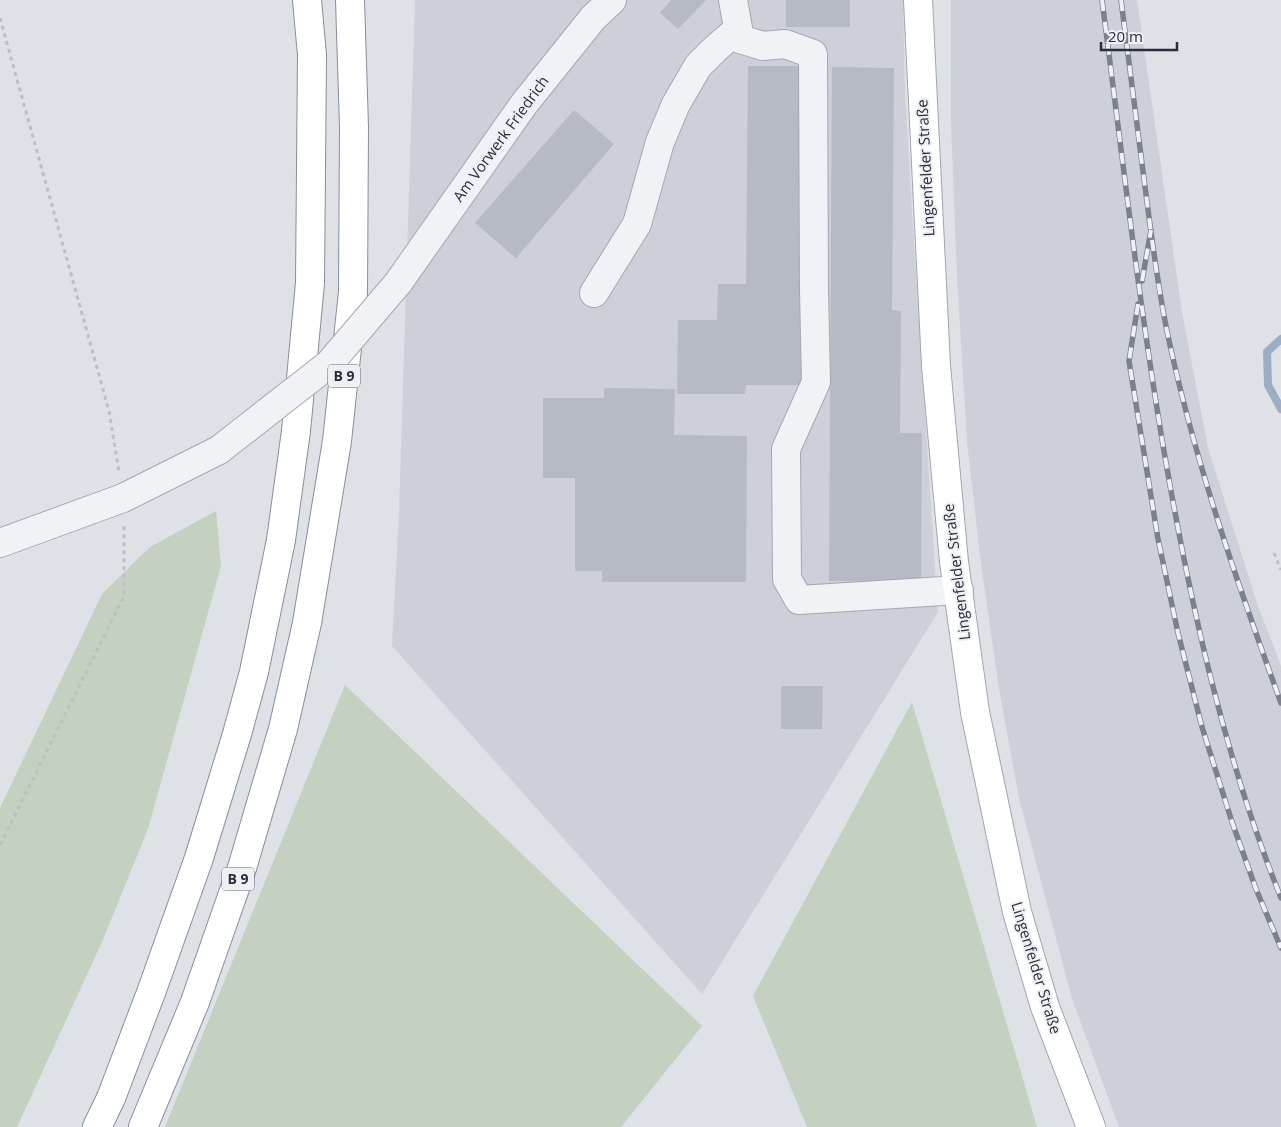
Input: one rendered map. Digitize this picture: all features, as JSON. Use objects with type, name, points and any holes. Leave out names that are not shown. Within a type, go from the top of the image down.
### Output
[{"type":"main road","points":[[98,1127],[152,990],[200,858],[254,672],[281,540],[296,431],[310,283],[312,55],[307,0]]},
{"type":"main road","name":"B 9","points":[[143,1127],[195,1002],[242,868],[283,729],[307,623],[337,442],[352,292],[354,127],[350,0]]},
{"type":"main road","name":"Lingenfelder Straße","points":[[918,0],[936,366],[954,562],[975,712],[1017,912],[1045,1007],[1091,1127]]},
{"type":"street","name":"Am Vorwerk Friedrich","points":[[0,543],[123,498],[219,450],[329,364],[398,283],[524,104],[593,18],[612,0]]},
{"type":"street","points":[[733,0],[740,39],[763,46],[785,44],[813,54],[816,382],[786,449],[787,580],[799,600],[959,590]]},
{"type":"street","points":[[594,293],[636,224],[660,142],[676,104],[698,66],[738,29]]},
{"type":"path","points":[[0,18],[108,411],[123,498],[124,596],[0,845]]},
{"type":"path","points":[[1274,553],[1281,570]]},
{"type":"shaded area","points":[[415,0],[903,0],[905,92],[938,612],[702,994],[392,646],[399,513]]},
{"type":"shaded area","points":[[951,0],[1137,0],[1182,312],[1208,448],[1257,603],[1281,666],[1281,1127],[1119,1127],[1072,999],[1019,798],[999,689],[981,563],[967,442],[957,277],[951,123]]},
{"type":"green space","points":[[216,511],[221,566],[148,829],[102,942],[17,1127],[0,1127],[0,808],[102,594],[150,547]]},
{"type":"green space","points":[[345,685],[702,1026],[621,1127],[165,1127]]},
{"type":"green space","points":[[912,702],[1037,1127],[807,1127],[753,996]]},
{"type":"building","points":[[671,0],[706,0],[678,29],[660,13]]},
{"type":"building","points":[[786,0],[850,0],[850,27],[786,27]]},
{"type":"building","points":[[748,66],[804,66],[802,385],[746,385],[745,394],[677,394],[678,320],[717,320],[718,284],[746,284]]},
{"type":"building","points":[[832,67],[894,68],[892,310],[901,311],[900,433],[922,433],[921,582],[829,581]]},
{"type":"building","points":[[574,110],[614,144],[516,258],[475,223]]},
{"type":"building","points":[[604,388],[675,389],[674,435],[747,436],[746,582],[602,582],[602,571],[575,571],[575,478],[543,478],[543,398],[604,398]]},
{"type":"building","points":[[781,686],[823,686],[822,729],[781,729]]},
{"type":"waterway","points":[[1281,339],[1267,352],[1268,385],[1281,409]]},
{"type":"railway","points":[[1102,0],[1147,343],[1165,457],[1186,569],[1211,680],[1226,736],[1242,790],[1281,898]]},
{"type":"railway","points":[[1121,0],[1154,258],[1168,336],[1204,476],[1233,567],[1281,703]]},
{"type":"railway","points":[[1142,281],[1151,230]]},
{"type":"railway","points":[[1138,304],[1129,361],[1158,539],[1178,633],[1202,727],[1232,822],[1256,889],[1281,948]]}]
